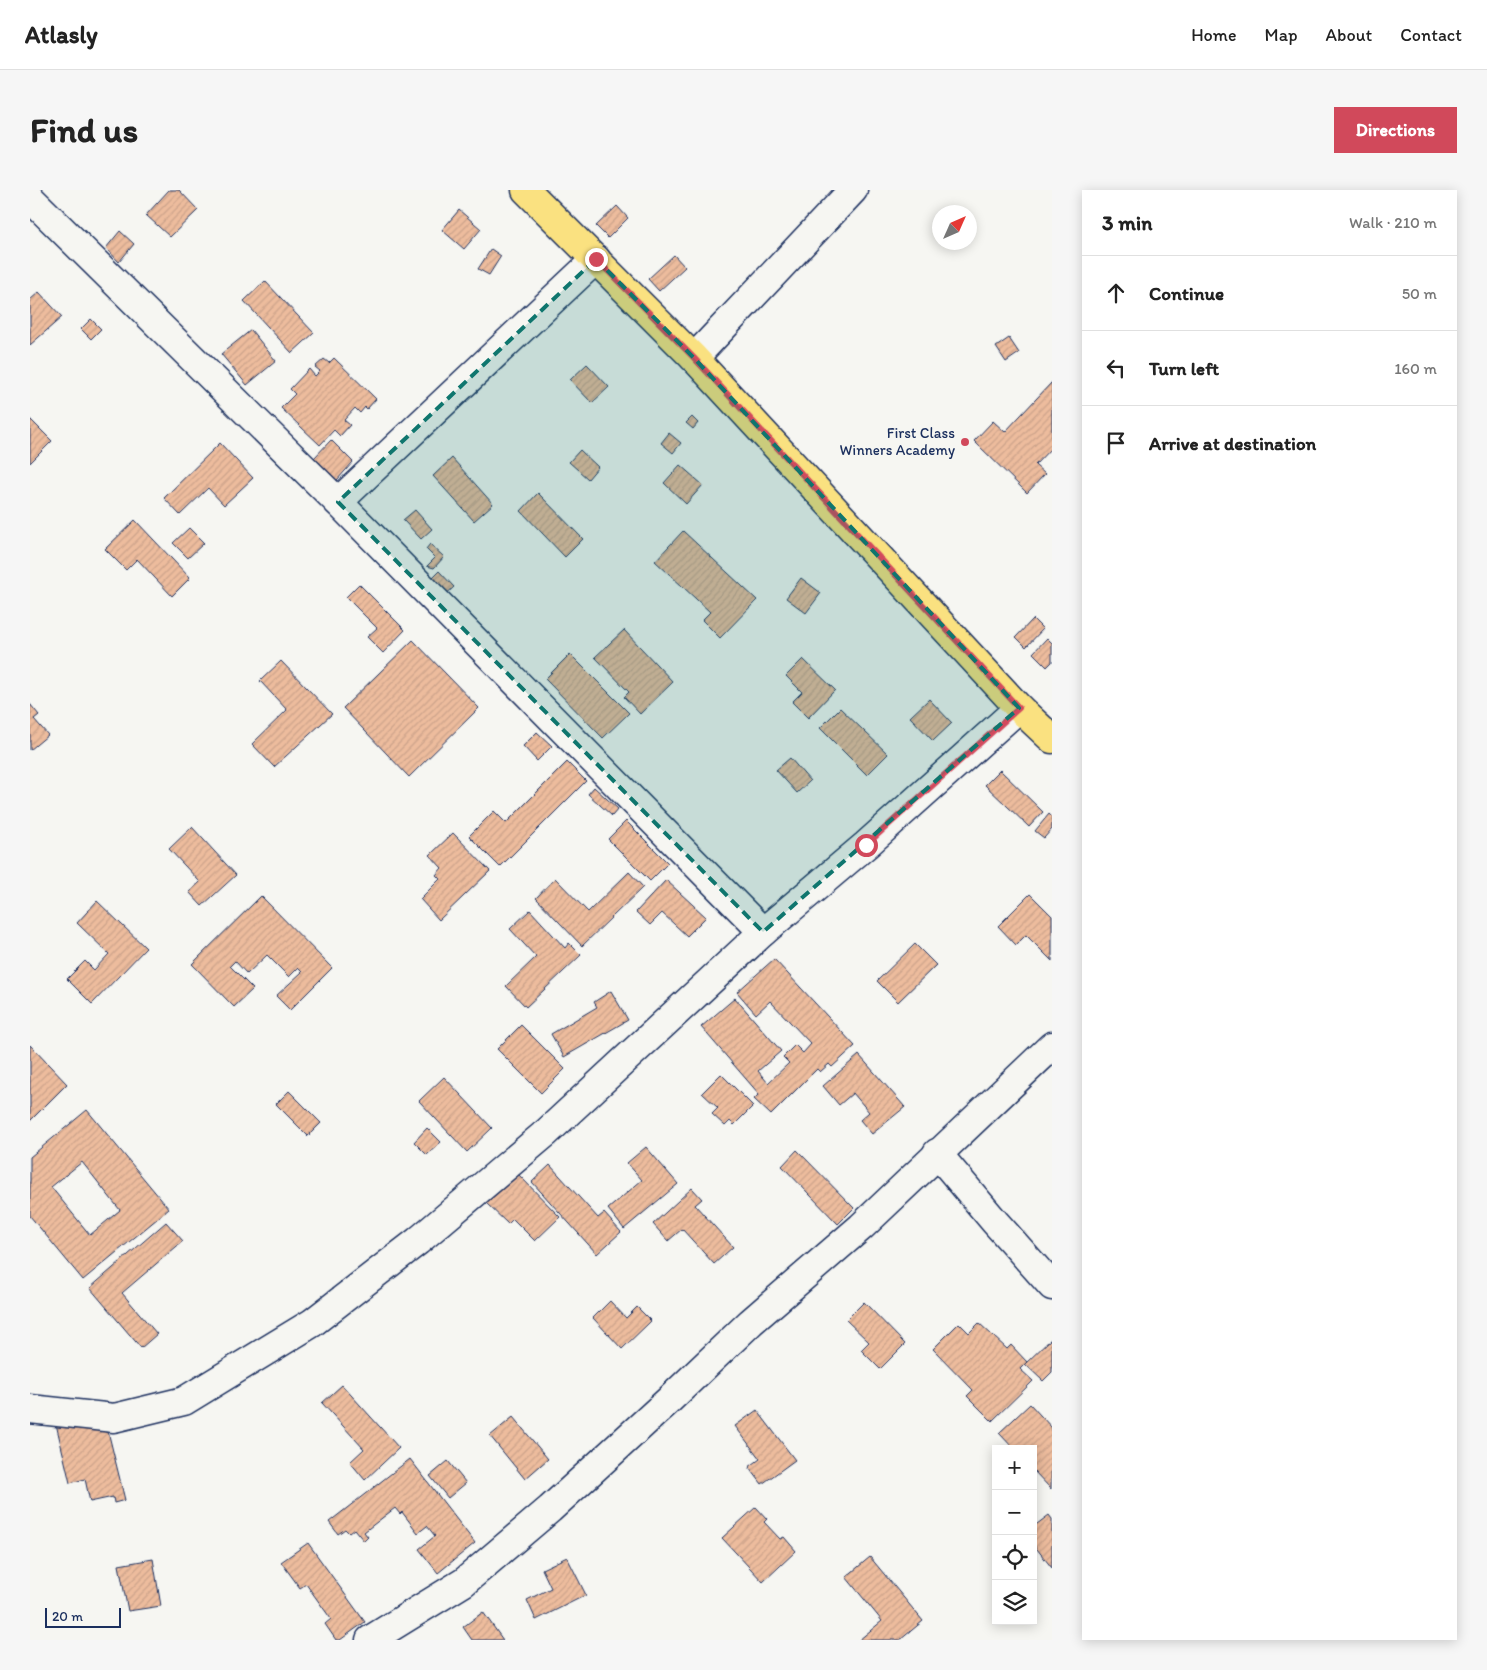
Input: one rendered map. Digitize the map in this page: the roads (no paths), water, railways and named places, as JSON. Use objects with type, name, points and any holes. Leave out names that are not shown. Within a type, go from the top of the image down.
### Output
[{"type":"main road","points":[[526,190],[694,358],[1019,708],[1052,739]]},
{"type":"street","points":[[694,358],[853,190]]},
{"type":"street","points":[[30,198],[338,502],[763,932]]},
{"type":"street","points":[[338,502],[596,259]]},
{"type":"street","points":[[30,1409],[114,1418],[184,1401],[312,1323],[418,1242],[539,1139],[763,932],[866,845],[1019,708]]},
{"type":"street","points":[[370,1640],[464,1582],[543,1515],[751,1322],[862,1226],[1052,1046]]},
{"type":"street","points":[[937,1153],[1052,1286]]},
{"type":"place","name":"First Class Winners Academy","points":[[965,442]]}]
